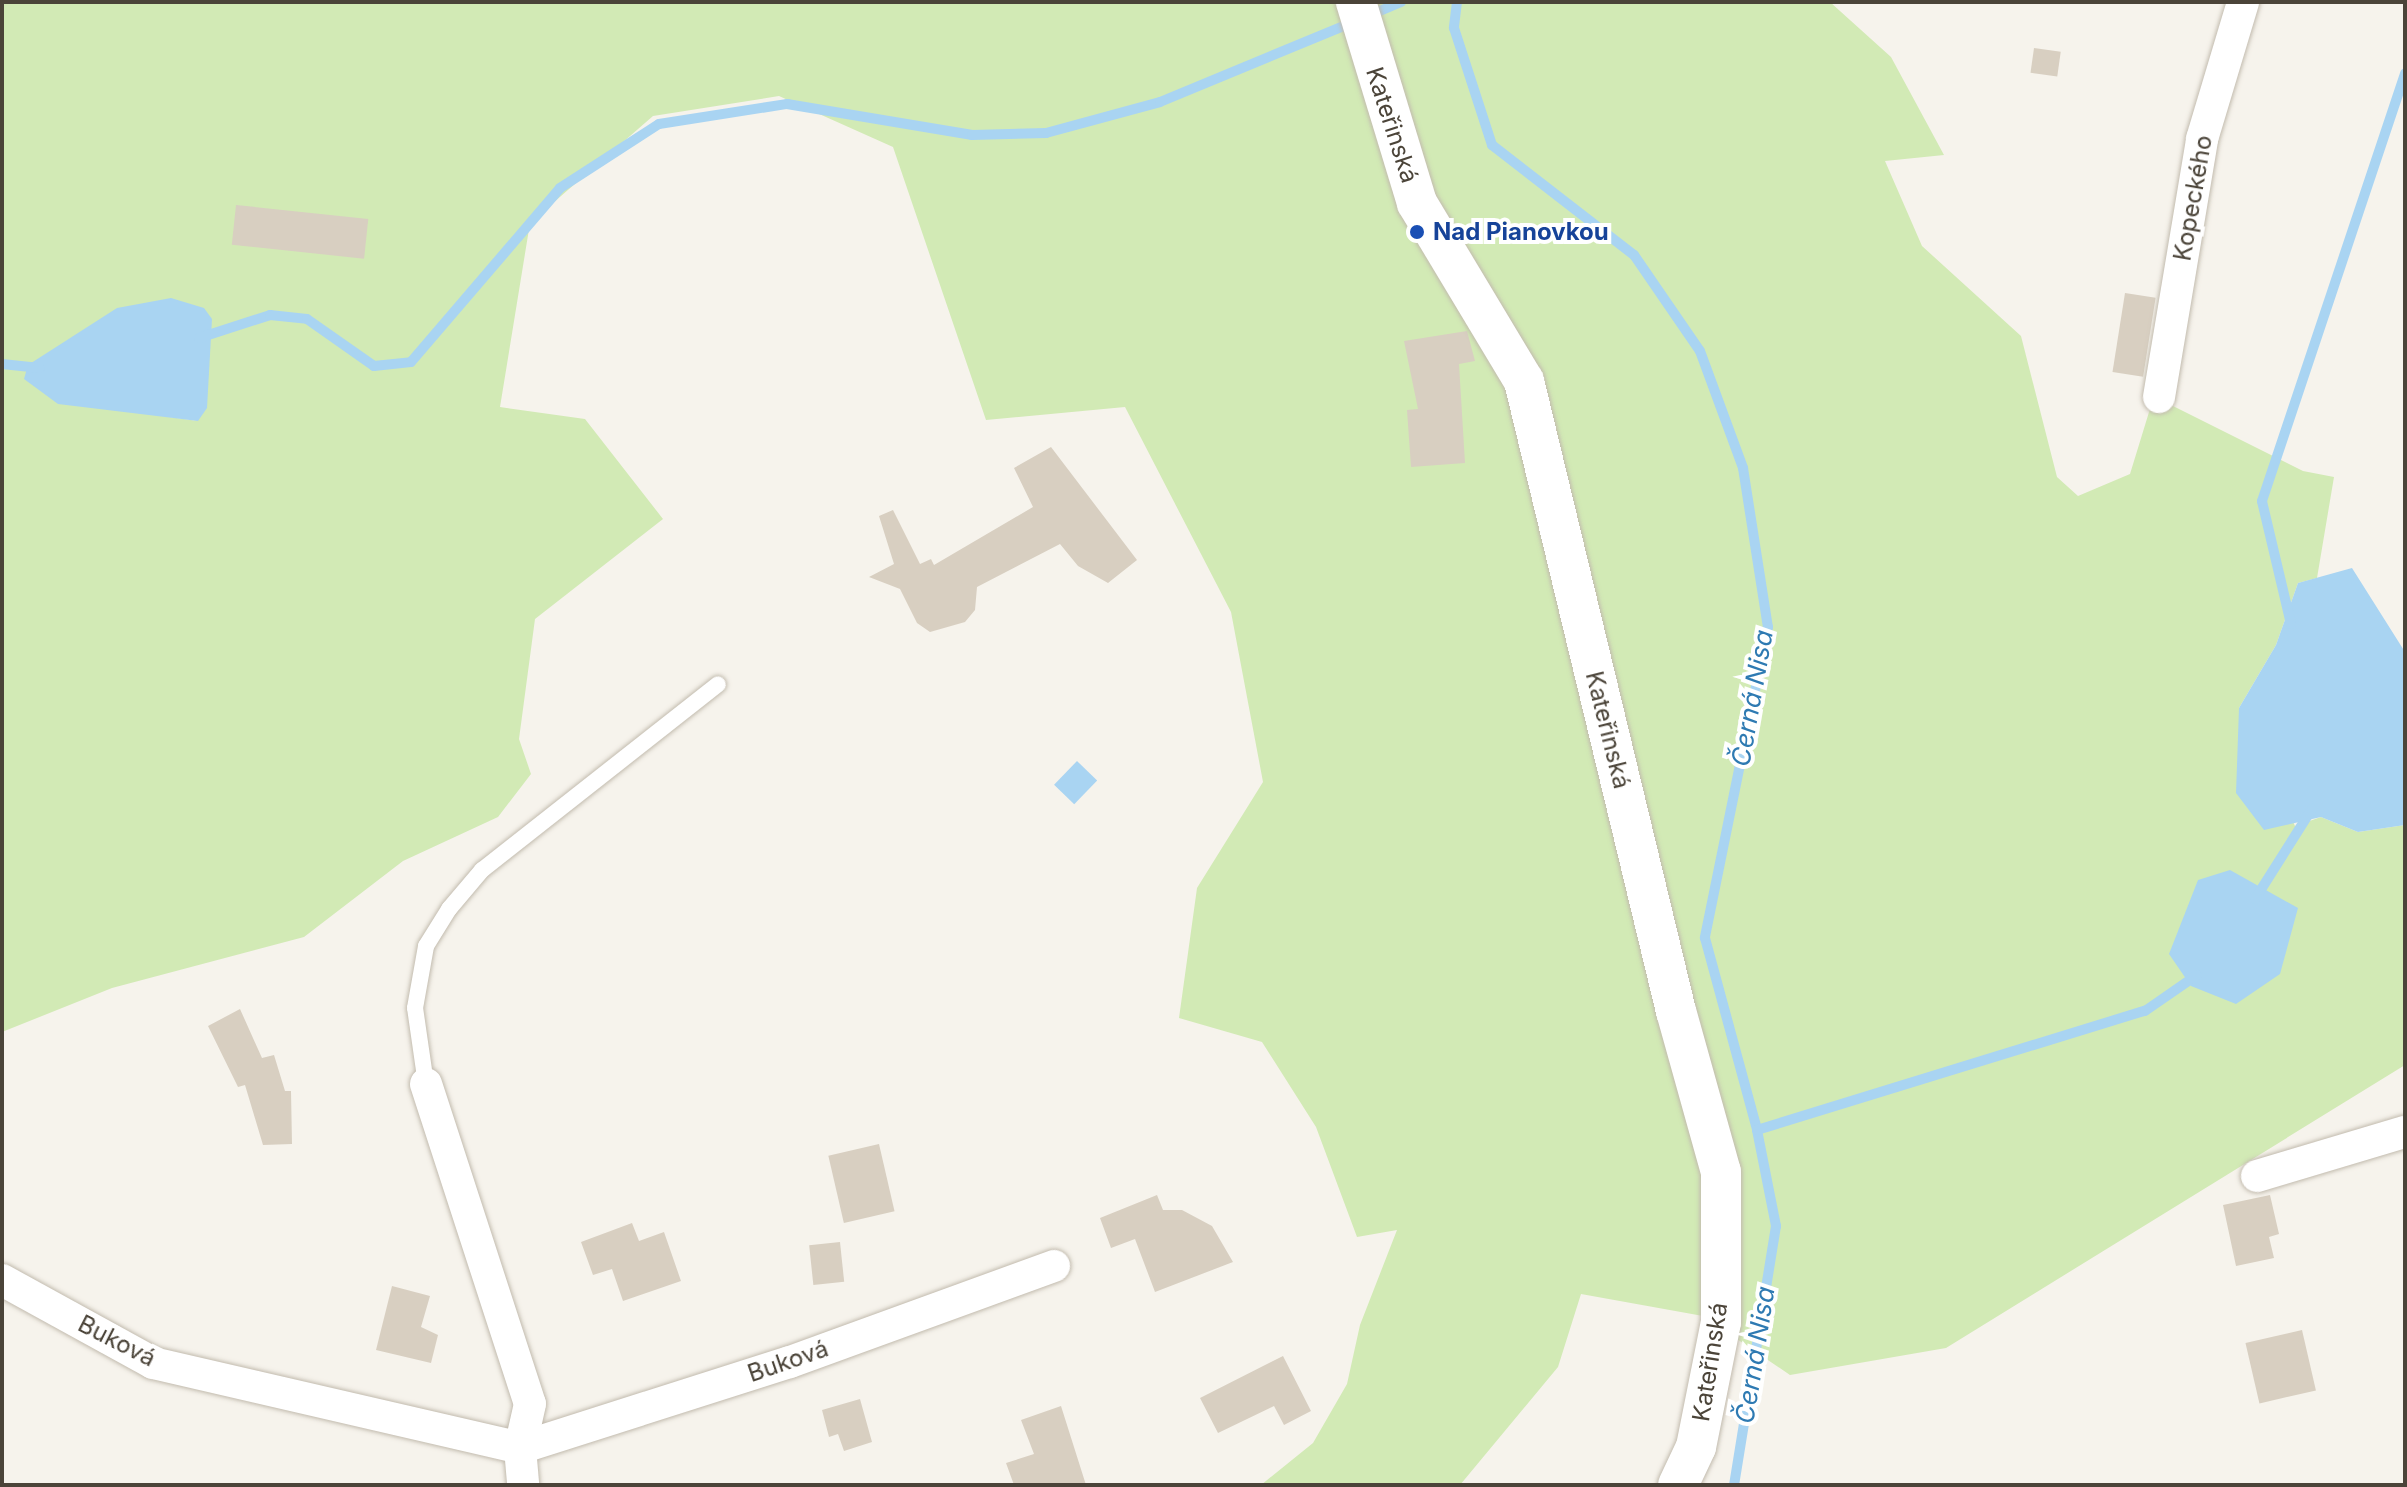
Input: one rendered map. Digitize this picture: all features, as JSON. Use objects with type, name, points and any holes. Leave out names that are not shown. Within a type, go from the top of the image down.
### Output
[{"type":"street","name":"Kateřinská","points":[[1356,2],[1417,203],[1524,381],[1676,1011],[1721,1172],[1721,1322],[1696,1447],[1678,1485]]},
{"type":"street","name":"Kopeckého","points":[[2159,397],[2202,139],[2243,2]]},
{"type":"street","points":[[426,1084],[517,1350],[530,1404],[520,1448],[523,1485]]},
{"type":"street","points":[[2257,1176],[2405,1132]]},
{"type":"street","name":"Buková","points":[[2,1280],[153,1363],[520,1448],[790,1362],[1054,1266]]},
{"type":"lane","points":[[426,1084],[415,1008],[426,946],[449,909],[482,870],[718,684]]},
{"type":"green space","points":[[2,2],[1830,2],[1891,57],[1944,155],[1885,161],[1922,246],[2021,336],[2057,477],[2078,496],[2130,474],[2157,386],[2171,405],[2303,471],[2334,477],[2317,578],[2298,583],[2276,645],[2239,708],[2295,826],[2321,817],[2358,832],[2405,825],[2405,1065],[1946,1348],[1790,1375],[1703,1316],[1581,1294],[1558,1367],[1460,1485],[1261,1485],[1313,1443],[1347,1384],[1360,1325],[1397,1230],[1357,1237],[1316,1127],[1262,1042],[1179,1018],[1197,888],[1263,782],[1231,612],[1125,407],[986,420],[893,147],[779,96],[653,116],[530,223],[500,407],[585,419],[663,519],[535,619],[519,739],[531,774],[498,817],[403,861],[304,937],[112,988],[2,1032]],"holes":[[[24,379],[198,421],[128,411]]]},
{"type":"water","points":[[171,298],[204,308],[212,319],[207,408],[198,421],[58,404],[24,379],[28,365],[117,308]]},
{"type":"water","points":[[2352,568],[2405,652],[2405,825],[2358,832],[2321,817],[2264,830],[2236,793],[2239,708],[2276,645],[2298,583]]},
{"type":"water","points":[[1077,761],[1097,780],[1074,804],[1054,785]]},
{"type":"water","points":[[2230,870],[2298,908],[2280,974],[2236,1004],[2191,986],[2169,954],[2198,880]]},
{"type":"building","points":[[2034,48],[2061,52],[2057,77],[2031,73]]},
{"type":"building","points":[[236,205],[368,219],[364,259],[232,245]]},
{"type":"building","points":[[2125,293],[2156,298],[2143,377],[2112,372]]},
{"type":"building","points":[[1467,331],[1475,361],[1459,364],[1465,463],[1411,467],[1407,410],[1418,409],[1404,341]]},
{"type":"building","points":[[1051,447],[1137,560],[1108,583],[1078,566],[1060,544],[977,587],[975,610],[965,622],[930,632],[917,623],[900,589],[869,577],[894,564],[879,516],[893,510],[920,564],[931,559],[934,565],[1033,507],[1014,468]]},
{"type":"building","points":[[240,1009],[262,1058],[274,1055],[285,1091],[291,1091],[292,1144],[263,1145],[245,1085],[238,1087],[208,1026]]},
{"type":"building","points":[[879,1144],[895,1211],[844,1223],[828,1156]]},
{"type":"building","points":[[1157,1195],[1163,1210],[1182,1210],[1212,1226],[1233,1262],[1155,1292],[1135,1239],[1111,1248],[1100,1218]]},
{"type":"building","points":[[2270,1195],[2279,1234],[2269,1237],[2274,1258],[2236,1266],[2223,1205]]},
{"type":"building","points":[[632,1223],[639,1241],[664,1232],[681,1281],[623,1301],[612,1269],[593,1275],[581,1242]]},
{"type":"building","points":[[840,1242],[844,1282],[813,1285],[809,1245]]},
{"type":"building","points":[[392,1286],[430,1296],[421,1327],[438,1335],[431,1363],[376,1350]]},
{"type":"building","points":[[2302,1330],[2316,1390],[2259,1403],[2245,1343]]},
{"type":"building","points":[[1283,1356],[1311,1411],[1284,1425],[1274,1406],[1218,1433],[1200,1398]]},
{"type":"building","points":[[860,1399],[872,1442],[844,1451],[838,1434],[829,1437],[822,1410]]},
{"type":"building","points":[[1061,1406],[1086,1485],[1014,1485],[1006,1463],[1034,1454],[1021,1420]]},
{"type":"waterway","points":[[1368,16],[1401,2]]},
{"type":"waterway","name":"Černá Nisa","points":[[1457,2],[1454,28],[1492,145],[1634,255],[1700,351],[1743,468],[1768,627],[1705,938],[1757,1130],[1776,1226],[1734,1485]]},
{"type":"waterway","points":[[199,338],[270,315],[307,319],[374,366],[411,362],[560,188],[659,124],[787,104],[972,135],[1046,133],[1160,102],[1353,22]]},
{"type":"waterway","points":[[2291,624],[2262,501],[2405,73]]},
{"type":"waterway","points":[[2,364],[40,368]]},
{"type":"waterway","points":[[2255,899],[2312,809]]},
{"type":"waterway","points":[[1757,1130],[2145,1011],[2197,975]]},
{"type":"place","name":"Nad Pianovkou","points":[[1417,232]]}]
